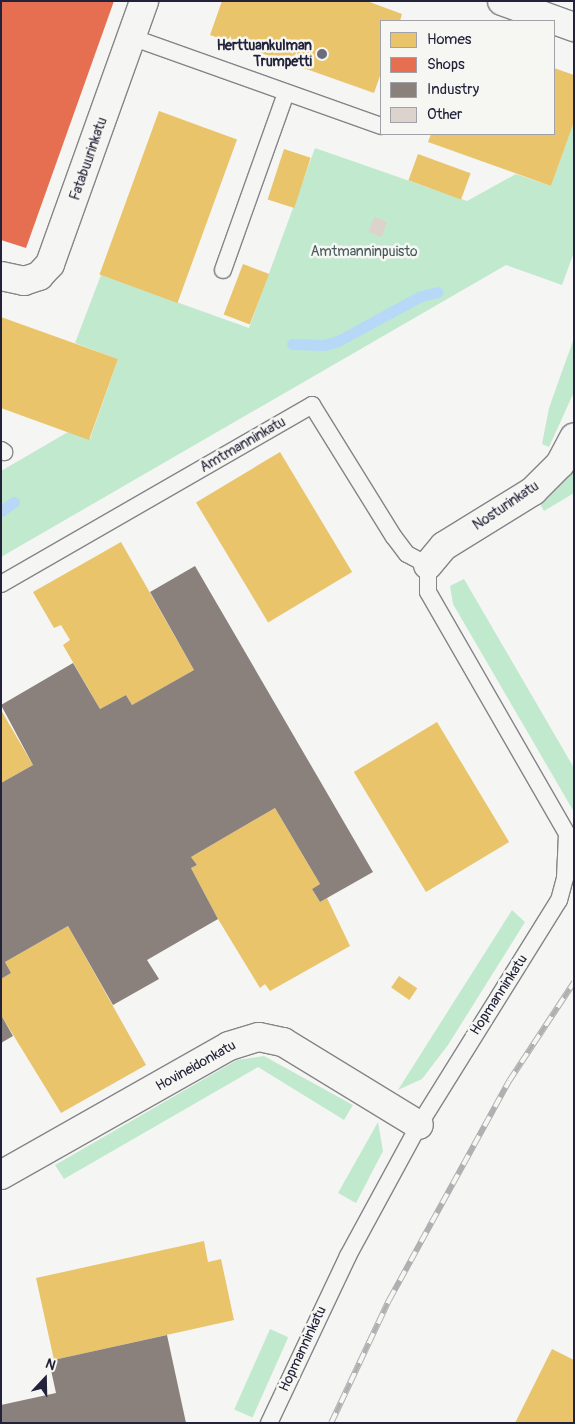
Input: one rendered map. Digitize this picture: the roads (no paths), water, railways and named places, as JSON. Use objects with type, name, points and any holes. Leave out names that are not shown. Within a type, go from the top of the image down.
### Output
[{"type":"street","name":"Fatabuurinkatu","points":[[1,276],[24,280],[39,276],[50,264],[144,1]]},
{"type":"street","points":[[502,1],[555,20]]},
{"type":"street","points":[[555,20],[574,27]]},
{"type":"street","name":"Nosturinkatu","points":[[428,565],[444,546],[533,491],[560,464],[574,438]]},
{"type":"street","name":"Hovineidonkatu","points":[[1,1174],[229,1046],[259,1037],[283,1042],[419,1124]]},
{"type":"lane","points":[[132,37],[380,126]]},
{"type":"lane","points":[[223,270],[286,92]]},
{"type":"lane","name":"Amtmanninkatu","points":[[1,584],[312,405],[394,537],[407,554],[428,565]]},
{"type":"lane","name":"Hopmanninkatu","points":[[269,1423],[348,1256],[419,1124],[548,920],[558,900],[568,855],[567,834],[558,814],[428,592],[428,565]]},
{"type":"waterway","points":[[292,344],[324,345],[338,341],[421,296],[438,292]]},
{"type":"waterway","points":[[1,511],[14,502]]},
{"type":"railway","points":[[331,1423],[389,1300],[509,1081],[574,982]]},
{"type":"place","name":"Herttuankulman Trumpetti","points":[[322,54]]},
{"type":"park label","name":"Amtmanninpuisto","points":[[364,252]]}]
